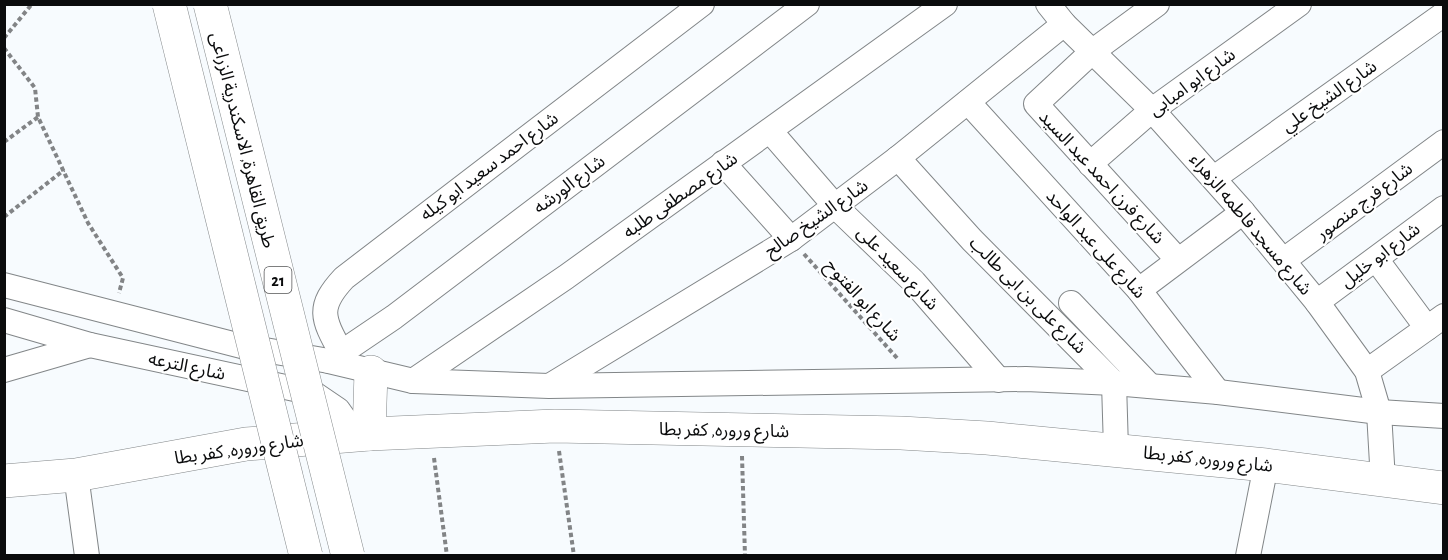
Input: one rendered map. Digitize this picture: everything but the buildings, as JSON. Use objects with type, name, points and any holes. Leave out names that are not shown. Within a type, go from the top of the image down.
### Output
[{"type":"main road","name":"21","points":[[169,4],[306,555]]},
{"type":"main road","name":"طريق القاهرة, الاسكندرية الزراعى","points":[[210,4],[348,555]]},
{"type":"main road","points":[[362,434],[371,372]]},
{"type":"main road","name":"شارع وروره, كفر بطا","points":[[4,482],[76,475],[246,444],[430,430],[555,426],[742,432],[901,433],[1116,449],[1266,465],[1443,488]]},
{"type":"street","name":"شارع احمد سعيد ابو كيله","points":[[335,356],[323,311],[331,292],[344,278],[702,4]]},
{"type":"street","name":"شارع الورشه","points":[[335,356],[394,317],[807,4]]},
{"type":"street","name":"شارع مصطفى طلبه","points":[[412,381],[566,277],[723,163],[771,132],[945,4]]},
{"type":"street","name":"شارع مسجد فاطمه الزهراء","points":[[1047,4],[1064,24],[1152,110],[1214,178],[1284,260],[1367,371],[1379,412],[1383,482]]},
{"type":"street","name":"شارع فرن احمد عبد السيد","points":[[1157,4],[1094,51],[1036,104],[1178,260]]},
{"type":"street","name":"شارع ابو امبابى","points":[[1090,164],[1152,110],[1299,4]]},
{"type":"street","name":"شارع الشيخ علي","points":[[1214,178],[1443,14]]},
{"type":"street","name":"شارع الشيخ صالح","points":[[549,386],[791,239],[898,158],[1064,24]]},
{"type":"street","name":"شارع على عبد الواحد","points":[[968,102],[1139,290],[1218,392]]},
{"type":"street","name":"شارع سعيد على","points":[[771,132],[835,206],[914,282],[999,380]]},
{"type":"street","name":"شارع فرج منصور","points":[[1284,260],[1443,142]]},
{"type":"street","name":"شارع على بن ابى طالب","points":[[898,158],[972,240],[1114,383]]},
{"type":"street","points":[[723,163],[791,239]]},
{"type":"street","name":"شارع ابو خليل","points":[[1317,302],[1443,208]]},
{"type":"street","points":[[1139,290],[1243,212]]},
{"type":"street","points":[[1367,371],[1435,322],[1376,259]]},
{"type":"street","name":"شارع الترعه","points":[[4,285],[241,346],[335,356],[371,372],[412,381],[549,386],[915,379],[1114,383],[1218,392],[1379,412],[1443,416]]},
{"type":"street","points":[[1071,303],[1150,386]]},
{"type":"street","name":"شارع الترعه","points":[[7,323],[90,345],[314,393],[338,410],[362,434]]},
{"type":"street","points":[[4,370],[90,345]]},
{"type":"street","points":[[1114,383],[1116,449]]},
{"type":"street","points":[[1248,555],[1266,465]]},
{"type":"street","points":[[76,475],[87,555]]},
{"type":"path","points":[[4,38],[32,4]]},
{"type":"path","points":[[4,48],[35,88],[38,117],[88,223],[123,278],[113,314]]},
{"type":"path","points":[[4,142],[38,117]]},
{"type":"path","points":[[4,217],[64,170]]},
{"type":"path","name":"شارع ابو الفتوح","points":[[791,239],[915,379]]},
{"type":"path","points":[[555,426],[574,555]]},
{"type":"path","points":[[430,430],[447,555]]},
{"type":"path","points":[[742,432],[745,555]]}]
